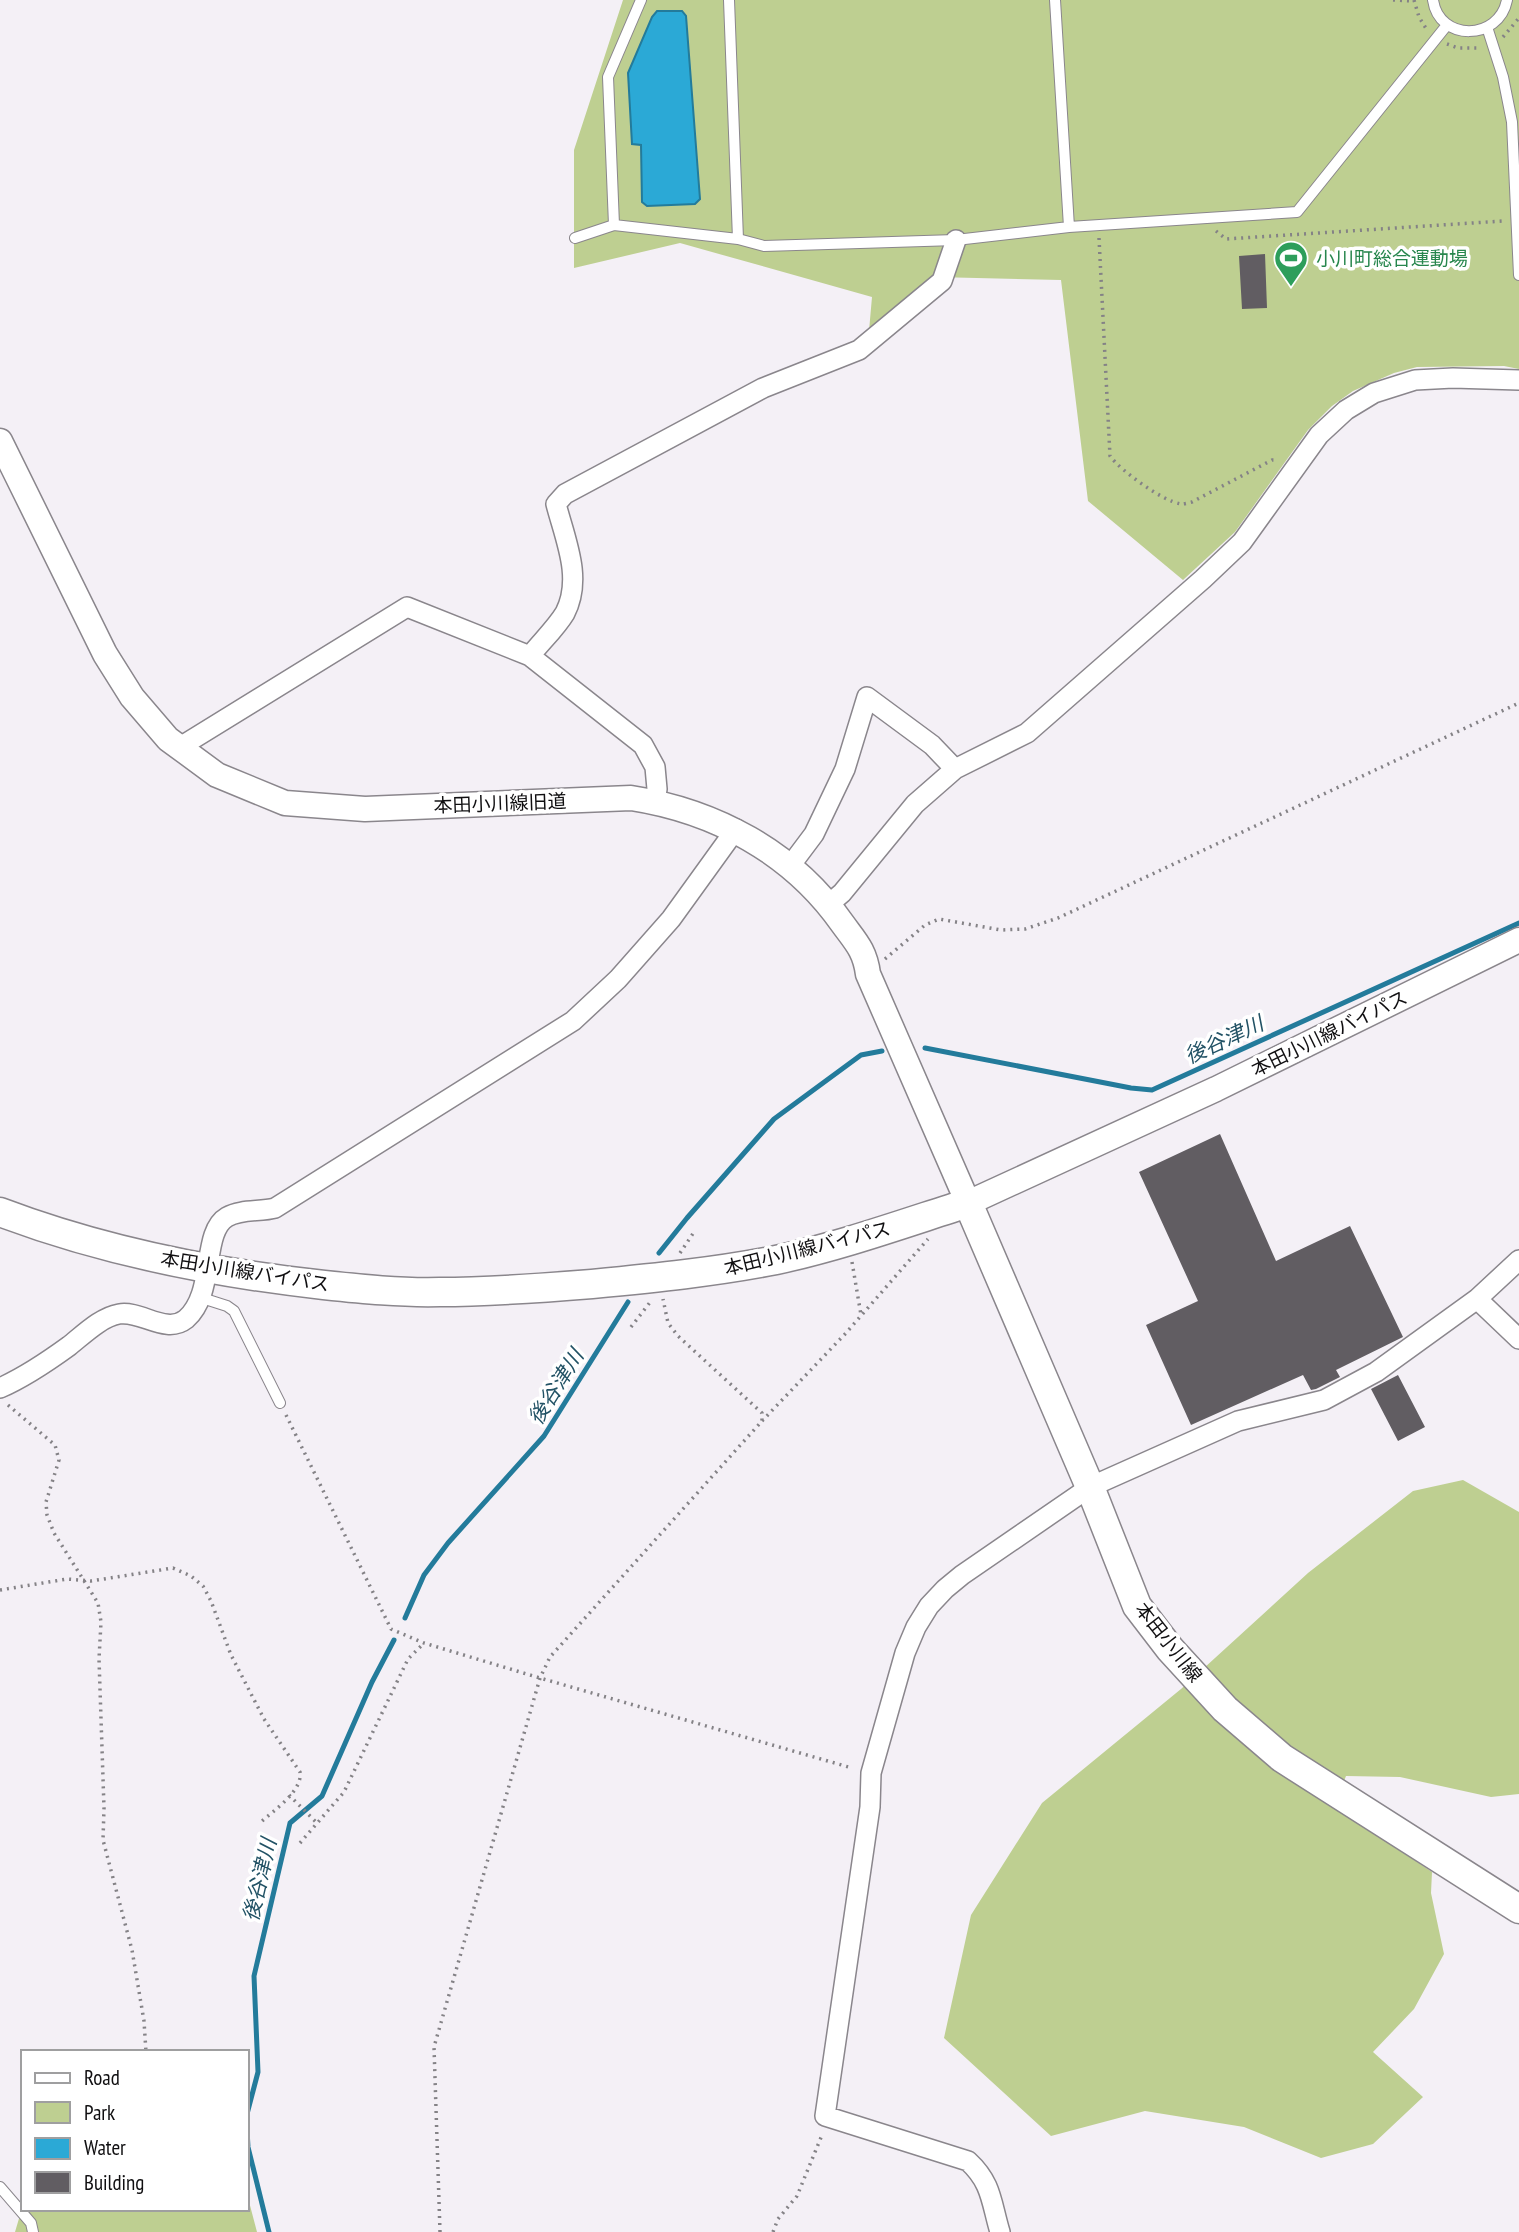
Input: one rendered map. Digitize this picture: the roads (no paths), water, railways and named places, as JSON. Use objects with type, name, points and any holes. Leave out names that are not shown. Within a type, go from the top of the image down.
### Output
[{"type":"main road","name":"本田小川線バイパス","points":[[0,1212],[42,1228],[90,1241],[208,1268],[374,1290],[437,1292],[526,1289],[662,1278],[779,1259],[968,1202]]},
{"type":"main road","name":"本田小川線","points":[[968,1202],[1090,1487],[1137,1606],[1170,1649],[1225,1709],[1282,1758],[1519,1909]]},
{"type":"street","points":[[530,656],[564,614],[571,596],[573,573],[556,504],[565,494],[763,388],[859,350],[942,281],[956,240]]},
{"type":"street","points":[[829,904],[842,893],[915,804],[955,769],[1027,733],[1242,542],[1319,435],[1346,411],[1374,393],[1415,380],[1519,380]]},
{"type":"street","name":"本田小川線旧道","points":[[0,441],[105,654],[132,696],[169,738],[217,775],[285,803],[365,809],[631,798],[654,802],[736,829],[769,849],[829,904],[866,957],[868,974],[968,1202]]},
{"type":"street","points":[[180,747],[407,607],[530,656],[643,745],[655,767],[657,789],[654,802]]},
{"type":"street","points":[[790,866],[814,834],[845,769],[867,697],[932,745],[955,769]]},
{"type":"street","points":[[0,1388],[19,1380],[117,1314],[129,1313],[164,1325],[178,1323],[186,1318],[202,1298],[216,1230],[221,1222],[229,1216],[275,1208],[573,1021],[618,979],[671,919],[736,829]]},
{"type":"street","name":"本田小川線バイパス","points":[[968,1202],[1216,1089],[1519,940]]},
{"type":"street","points":[[1000,2232],[989,2186],[980,2172],[968,2161],[825,2116],[870,1807],[871,1773],[905,1653],[916,1627],[929,1606],[962,1574],[1090,1487],[1238,1421],[1324,1400],[1400,1356],[1477,1299],[1519,1260]]},
{"type":"street","points":[[1477,1299],[1519,1339]]},
{"type":"lane","points":[[614,225],[608,77],[641,0]]},
{"type":"lane","points":[[729,0],[738,239]]},
{"type":"lane","points":[[1055,0],[1069,227]]},
{"type":"lane","points":[[1433,0],[1439,17],[1447,25],[1458,31],[1469,32],[1487,27],[1501,16],[1507,0]]},
{"type":"lane","points":[[575,238],[614,225],[738,239],[764,246],[956,240],[1069,227],[1297,212],[1447,25]]},
{"type":"lane","points":[[1487,27],[1503,77],[1512,122],[1519,275]]},
{"type":"lane","points":[[202,1298],[234,1311],[280,1403]]},
{"type":"lane","points":[[0,2187],[21,2209]]},
{"type":"lane","points":[[22,2211],[31,2223],[33,2232]]},
{"type":"water","points":[[657,11],[682,11],[686,16],[700,199],[695,204],[647,206],[642,202],[641,145],[632,144],[628,73]]},
{"type":"waterway","name":"後谷津川","points":[[925,1048],[1152,1090],[1519,923]]},
{"type":"waterway","name":"後谷津川","points":[[659,1253],[774,1119],[861,1055],[882,1051]]},
{"type":"waterway","name":"後谷津川","points":[[405,1618],[424,1575],[448,1543],[544,1436],[628,1302]]},
{"type":"waterway","name":"後谷津川","points":[[248,2110],[258,2072],[254,1976],[290,1823],[322,1796],[372,1682],[394,1640]]},
{"type":"waterway","name":"後谷津川","points":[[248,2147],[269,2232]]},
{"type":"place","name":"小川町総合運動場","points":[[1291,288]]}]
